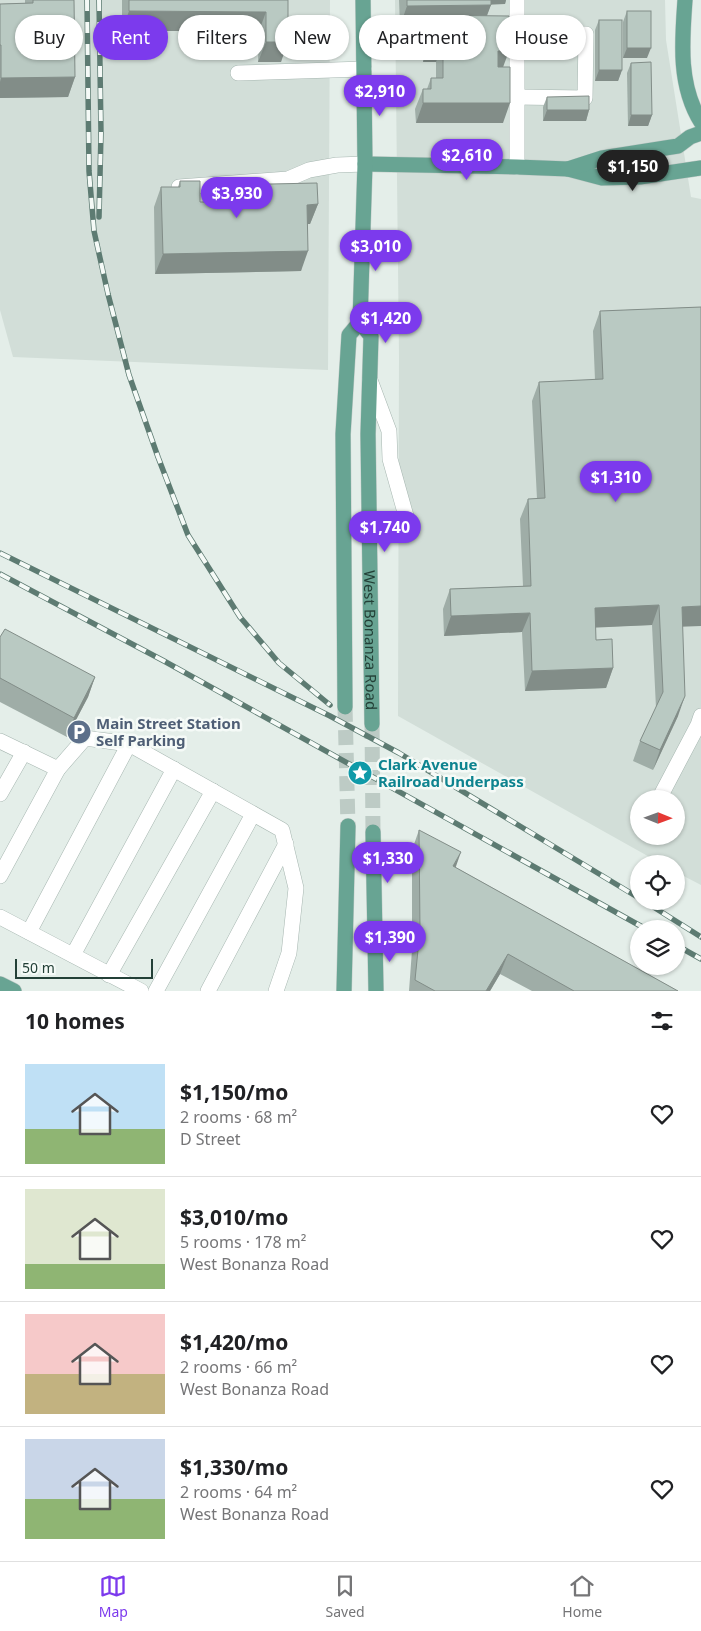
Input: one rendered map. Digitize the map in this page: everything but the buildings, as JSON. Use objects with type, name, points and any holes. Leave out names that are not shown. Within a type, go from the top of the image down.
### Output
[{"type":"main road","name":"West Bonanza Road","points":[[345,707],[343,434],[349,336],[360,322],[365,164],[363,0]]},
{"type":"main road","points":[[685,0],[684,78],[688,96],[701,122]]},
{"type":"main road","points":[[568,169],[602,158],[678,146],[690,137],[701,133]]},
{"type":"main road","points":[[365,164],[568,169],[602,178],[640,177],[701,168]]},
{"type":"main road","name":"West Bonanza Road","points":[[360,322],[371,336],[368,456],[372,724]]},
{"type":"main road","points":[[344,991],[348,826]]},
{"type":"main road","points":[[373,832],[376,991]]},
{"type":"main road","points":[[0,984],[14,991]]},
{"type":"lane","points":[[517,0],[517,15]]},
{"type":"lane","points":[[517,60],[517,167]]},
{"type":"lane","points":[[516,96],[585,98],[586,60]]},
{"type":"lane","points":[[238,73],[364,69]]},
{"type":"lane","points":[[167,188],[288,178],[309,170],[337,165],[365,164]]},
{"type":"lane","points":[[370,380],[390,431],[390,459],[406,516]]},
{"type":"lane","points":[[664,790],[701,716]]},
{"type":"lane","points":[[0,876],[58,769],[84,738],[129,744],[282,830],[296,888],[289,953],[276,991]]},
{"type":"lane","points":[[0,741],[58,769]]},
{"type":"lane","points":[[29,932],[129,744]]},
{"type":"lane","points":[[0,794],[24,752]]},
{"type":"lane","points":[[73,955],[174,769]]},
{"type":"lane","points":[[109,975],[213,791]]},
{"type":"lane","points":[[156,991],[253,814]]},
{"type":"lane","points":[[208,991],[286,844]]},
{"type":"lane","points":[[0,917],[140,991]]},
{"type":"shaded area","points":[[0,0],[330,0],[330,15],[275,15],[275,60],[330,60],[328,370],[13,357],[0,310]]},
{"type":"shaded area","points":[[395,0],[665,0],[666,40],[691,197],[701,199],[701,885],[685,877],[685,855],[646,855],[398,716],[399,356],[396,60],[486,60],[486,15],[395,15]]},
{"type":"tunnel","points":[[345,707],[348,826]]},
{"type":"tunnel","points":[[372,724],[373,832]]},
{"type":"railway","points":[[87,0],[89,171],[94,231],[129,375],[188,535],[240,617],[279,663],[330,705]]},
{"type":"railway","points":[[99,0],[101,133],[99,217]]},
{"type":"railway","points":[[0,553],[330,716],[399,753],[630,893]]},
{"type":"railway","points":[[0,574],[164,661],[630,920]]},
{"type":"railway","points":[[658,910],[701,937]]},
{"type":"railway","points":[[685,950],[701,959]]},
{"type":"place","name":"Main Street Station Self Parking","points":[[79,732]]},
{"type":"place","name":"Clark Avenue Railroad Underpass","points":[[360,773]]}]
